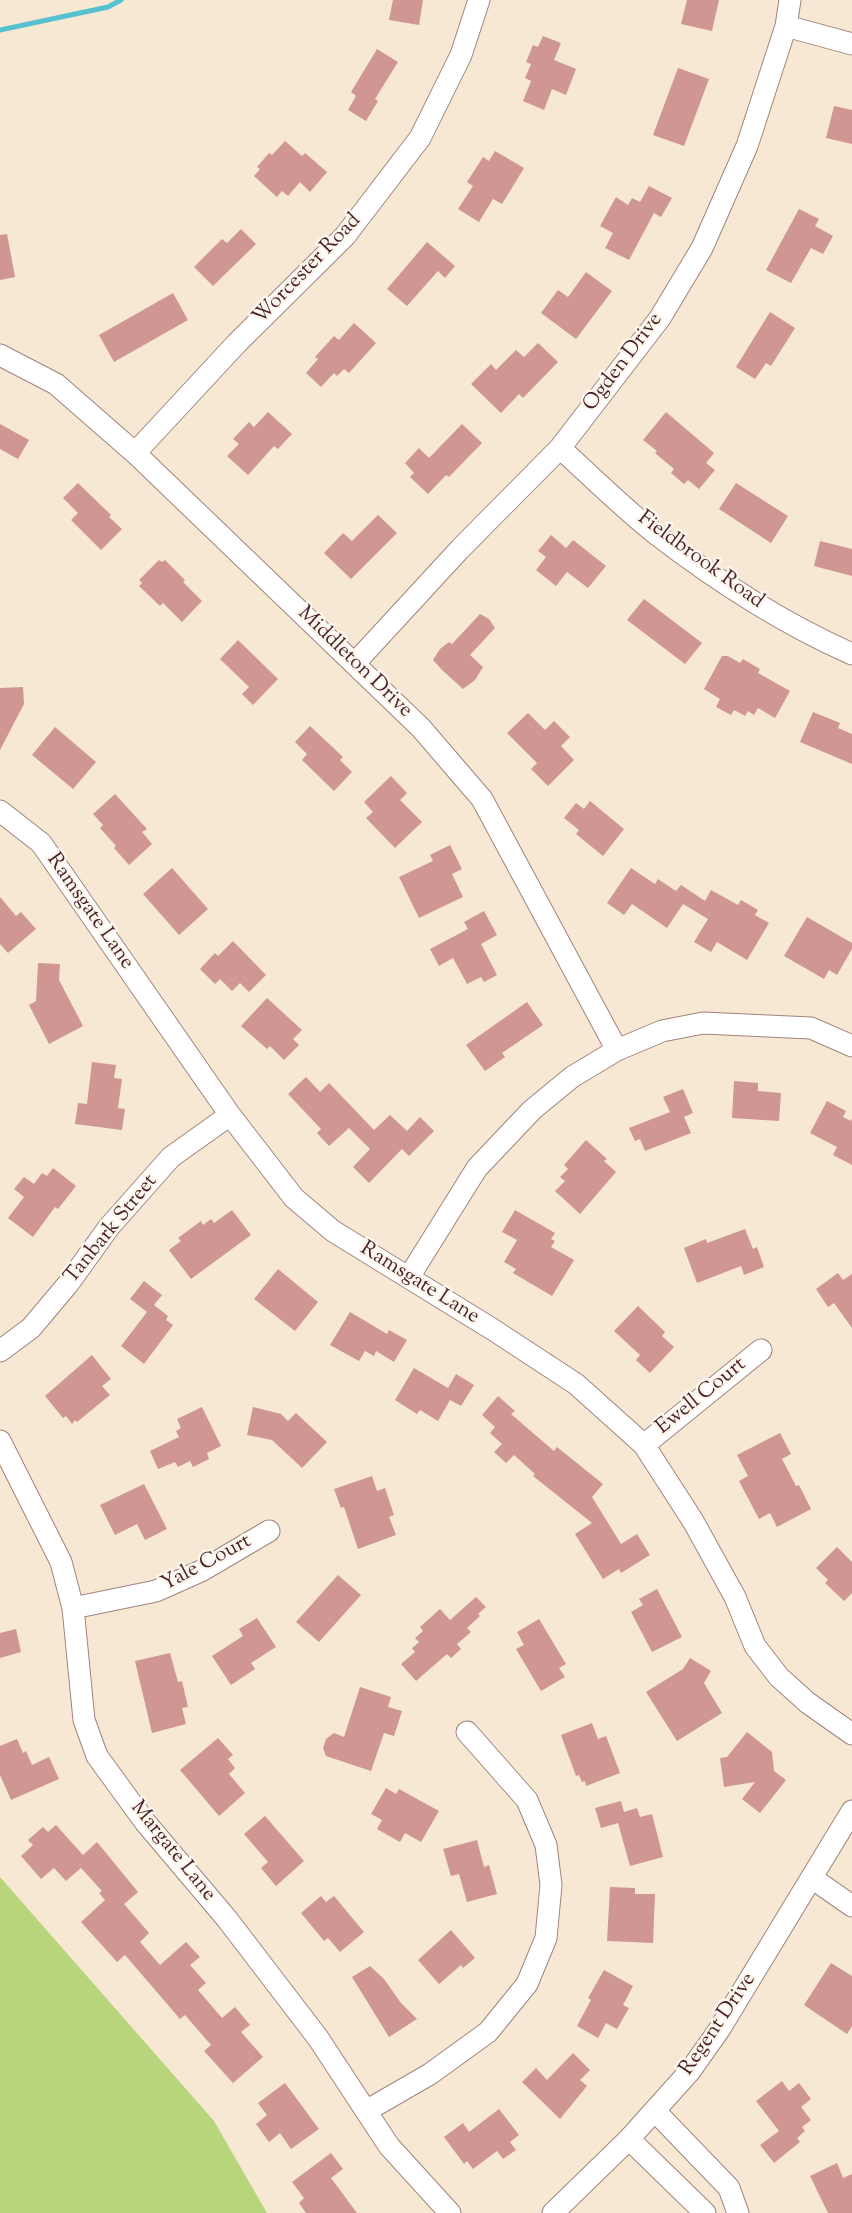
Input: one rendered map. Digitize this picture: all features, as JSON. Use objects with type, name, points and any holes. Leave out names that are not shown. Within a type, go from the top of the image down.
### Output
[{"type":"street","name":"Worcester Road","points":[[135,453],[237,343],[345,236],[420,138],[461,55],[479,0]]},
{"type":"street","name":"Ogden Drive","points":[[355,663],[460,549],[560,448],[660,318],[702,248],[747,146],[786,26],[790,0]]},
{"type":"street","points":[[786,26],[852,44]]},
{"type":"street","name":"Middleton Drive","points":[[0,355],[56,384],[135,453],[421,728],[482,799],[617,1050]]},
{"type":"street","name":"Fieldbrook Road","points":[[560,448],[655,533],[738,594],[852,654]]},
{"type":"street","name":"Ramsgate Lane","points":[[0,811],[41,843],[230,1115],[294,1198],[333,1231],[576,1384],[644,1445],[693,1521],[735,1597],[754,1646],[786,1684],[808,1703],[852,1734]]},
{"type":"street","points":[[409,1277],[477,1168],[532,1110],[572,1077],[617,1050],[662,1031],[703,1023],[812,1028],[852,1046]]},
{"type":"street","name":"Tanbark Street","points":[[0,1352],[31,1328],[68,1284],[109,1227],[171,1157],[230,1115]]},
{"type":"street","name":"Ewell Court","points":[[644,1445],[761,1350]]},
{"type":"street","name":"Margate Lane","points":[[0,1441],[61,1562],[73,1608],[84,1720],[97,1756],[145,1822],[227,1919],[312,2029],[389,2146],[450,2213]]},
{"type":"street","name":"Yale Court","points":[[73,1608],[156,1591],[201,1571],[269,1531]]},
{"type":"street","points":[[366,2111],[430,2074],[488,2032],[527,1984],[546,1938],[551,1885],[546,1845],[527,1800],[467,1732]]},
{"type":"street","name":"Regent Drive","points":[[553,2213],[629,2139],[690,2071],[719,2030],[852,1811]]},
{"type":"street","points":[[812,1878],[852,1906]]},
{"type":"street","points":[[656,2111],[729,2188],[738,2213]]},
{"type":"street","points":[[629,2139],[705,2213]]},
{"type":"green space","points":[[0,1877],[214,2121],[267,2213],[0,2213]]},
{"type":"building","points":[[393,0],[423,0],[419,25],[389,20]]},
{"type":"building","points":[[687,0],[719,0],[712,31],[681,24]]},
{"type":"building","points":[[543,36],[561,43],[554,60],[576,69],[566,95],[552,89],[544,110],[523,101],[531,81],[525,78],[531,64],[526,62],[533,45],[538,47]]},
{"type":"building","points":[[377,49],[398,62],[375,99],[378,101],[366,121],[348,110],[356,96],[351,92]]},
{"type":"building","points":[[678,68],[709,79],[684,146],[653,135]]},
{"type":"building","points":[[834,106],[852,110],[852,144],[826,138]]},
{"type":"building","points":[[285,141],[302,156],[305,153],[327,172],[310,192],[300,182],[288,196],[282,191],[277,197],[254,176],[260,169],[257,167],[269,153],[272,155]]},
{"type":"building","points":[[495,151],[524,168],[502,204],[493,199],[479,222],[458,209],[473,186],[467,182],[483,157],[489,161]]},
{"type":"building","points":[[649,186],[672,198],[661,217],[654,213],[629,260],[605,248],[613,233],[600,226],[616,197],[628,205],[632,198],[640,202]]},
{"type":"building","points":[[799,209],[819,219],[815,226],[833,236],[823,254],[811,248],[791,283],[766,270]]},
{"type":"building","points":[[241,229],[256,244],[213,286],[194,267],[222,239],[227,243]]},
{"type":"building","points":[[7,234],[15,277],[0,280],[0,235]]},
{"type":"building","points":[[427,242],[455,266],[445,278],[438,271],[407,306],[387,289]]},
{"type":"building","points":[[586,272],[612,291],[576,339],[541,313],[558,290],[568,297]]},
{"type":"building","points":[[173,293],[188,320],[114,362],[99,335]]},
{"type":"building","points":[[770,312],[795,328],[771,366],[766,363],[755,379],[736,367]]},
{"type":"building","points":[[354,323],[376,343],[349,373],[344,369],[337,376],[334,373],[321,387],[306,373],[318,359],[315,357],[334,336],[339,340]]},
{"type":"building","points":[[538,343],[558,362],[523,398],[519,394],[501,413],[471,384],[491,364],[496,370],[516,350],[524,357]]},
{"type":"building","points":[[268,412],[292,434],[278,449],[274,446],[248,475],[227,456],[239,444],[233,439],[249,422],[254,427]]},
{"type":"building","points":[[666,412],[714,453],[706,463],[715,470],[699,489],[688,480],[684,484],[671,473],[674,469],[643,440]]},
{"type":"building","points":[[0,424],[29,440],[18,459],[0,449]]},
{"type":"building","points":[[462,424],[482,443],[449,477],[446,475],[428,494],[410,477],[414,473],[405,463],[419,448],[429,458]]},
{"type":"building","points":[[78,483],[122,529],[101,550],[71,520],[78,513],[63,498]]},
{"type":"building","points":[[736,483],[788,516],[771,543],[719,509]]},
{"type":"building","points":[[378,515],[397,533],[351,579],[324,553],[343,533],[352,541]]},
{"type":"building","points":[[551,535],[566,548],[573,540],[606,566],[588,588],[567,572],[556,586],[536,570],[546,557],[538,551]]},
{"type":"building","points":[[820,541],[852,549],[852,576],[814,566]]},
{"type":"building","points":[[159,560],[162,562],[165,560],[202,601],[182,622],[163,603],[160,606],[139,586],[142,583],[139,580]]},
{"type":"building","points":[[644,599],[702,643],[685,664],[627,620]]},
{"type":"building","points":[[480,614],[489,619],[495,628],[470,655],[483,667],[475,680],[463,689],[433,660],[440,649],[449,642],[452,644]]},
{"type":"building","points":[[238,640],[278,679],[253,705],[242,694],[249,687],[220,659]]},
{"type":"building","points":[[722,656],[728,656],[740,663],[743,659],[760,669],[758,673],[790,691],[775,718],[758,708],[754,715],[748,711],[745,716],[734,710],[731,715],[716,707],[720,699],[704,689]]},
{"type":"building","points":[[23,687],[24,704],[0,750],[0,688]]},
{"type":"building","points":[[813,712],[840,723],[838,728],[852,734],[852,764],[800,742]]},
{"type":"building","points":[[528,713],[545,730],[554,721],[570,737],[561,746],[574,760],[548,786],[531,769],[537,763],[507,733]]},
{"type":"building","points":[[310,726],[343,757],[340,760],[352,772],[334,791],[302,760],[307,754],[295,742]]},
{"type":"building","points":[[55,727],[96,762],[73,789],[32,755]]},
{"type":"building","points":[[391,776],[407,793],[400,800],[422,822],[395,848],[366,818],[373,812],[364,802]]},
{"type":"building","points":[[115,794],[147,829],[142,832],[152,844],[129,865],[114,848],[116,846],[100,828],[103,825],[93,814]]},
{"type":"building","points":[[590,801],[624,829],[603,856],[576,834],[579,830],[564,818],[576,803],[584,809]]},
{"type":"building","points":[[450,845],[462,869],[452,874],[463,897],[419,918],[399,877],[433,861],[430,855]]},
{"type":"building","points":[[172,868],[208,909],[179,935],[143,894]]},
{"type":"building","points":[[631,868],[655,884],[658,879],[676,891],[681,885],[705,901],[711,890],[738,905],[741,900],[758,910],[755,915],[769,923],[747,960],[717,942],[711,952],[694,942],[708,919],[683,904],[667,928],[632,904],[624,915],[607,903]]},
{"type":"building","points":[[0,897],[16,916],[21,912],[36,929],[8,953],[0,944]]},
{"type":"building","points":[[484,911],[497,935],[481,944],[497,975],[484,982],[481,977],[467,984],[453,958],[439,966],[430,949],[468,929],[464,922]]},
{"type":"building","points":[[807,917],[852,943],[852,949],[837,975],[829,970],[824,979],[784,956]]},
{"type":"building","points":[[233,941],[266,975],[249,992],[240,983],[232,991],[220,979],[215,984],[200,969],[215,953],[218,956]]},
{"type":"building","points":[[38,963],[60,964],[59,980],[83,1026],[49,1044],[29,1005],[36,1001]]},
{"type":"building","points":[[267,998],[302,1030],[293,1039],[299,1045],[284,1060],[270,1046],[267,1049],[241,1026]]},
{"type":"building","points":[[527,1002],[543,1025],[502,1053],[505,1057],[485,1071],[466,1045]]},
{"type":"building","points":[[92,1062],[116,1065],[114,1078],[122,1079],[118,1108],[125,1109],[122,1130],[75,1124],[78,1103],[87,1104]]},
{"type":"building","points":[[306,1077],[320,1092],[329,1083],[374,1130],[390,1115],[407,1131],[420,1117],[434,1131],[409,1156],[402,1149],[369,1183],[353,1167],[370,1149],[349,1128],[329,1146],[317,1133],[321,1129],[288,1094]]},
{"type":"building","points":[[734,1081],[758,1083],[758,1091],[781,1093],[779,1121],[732,1118]]},
{"type":"building","points":[[683,1089],[693,1113],[684,1117],[691,1133],[645,1151],[640,1139],[635,1141],[629,1128],[670,1112],[663,1097]]},
{"type":"building","points":[[827,1101],[846,1111],[843,1117],[851,1121],[852,1118],[852,1165],[833,1155],[837,1147],[810,1133]]},
{"type":"building","points":[[586,1140],[607,1159],[604,1161],[616,1172],[580,1214],[555,1191],[565,1181],[560,1177],[568,1169],[564,1165]]},
{"type":"building","points":[[53,1168],[76,1186],[58,1209],[55,1207],[33,1237],[8,1218],[24,1197],[14,1189],[24,1177],[34,1184],[42,1173],[47,1176]]},
{"type":"building","points":[[232,1210],[251,1235],[191,1279],[169,1250],[181,1241],[178,1238],[201,1221],[203,1225],[211,1219],[214,1223]]},
{"type":"building","points":[[515,1210],[555,1233],[551,1239],[555,1241],[551,1247],[574,1260],[552,1296],[513,1273],[516,1269],[504,1262],[517,1240],[502,1232]]},
{"type":"building","points":[[745,1229],[753,1249],[757,1247],[764,1267],[744,1275],[741,1266],[697,1283],[684,1248],[706,1239],[707,1243]]},
{"type":"building","points":[[278,1269],[318,1302],[295,1331],[254,1299]]},
{"type":"building","points":[[838,1273],[843,1280],[852,1274],[852,1328],[834,1303],[828,1307],[816,1289]]},
{"type":"building","points":[[144,1281],[162,1295],[154,1305],[168,1316],[166,1320],[173,1325],[144,1364],[121,1346],[147,1312],[130,1299]]},
{"type":"building","points":[[638,1306],[665,1332],[662,1336],[674,1347],[650,1373],[636,1360],[640,1355],[614,1331]]},
{"type":"building","points":[[350,1312],[387,1334],[389,1330],[407,1340],[394,1362],[376,1351],[374,1356],[365,1351],[359,1361],[330,1345]]},
{"type":"building","points":[[92,1355],[111,1379],[102,1386],[110,1395],[72,1424],[66,1416],[63,1418],[45,1396]]},
{"type":"building","points":[[414,1368],[448,1388],[456,1374],[474,1385],[461,1406],[450,1400],[438,1421],[420,1410],[417,1414],[395,1400]]},
{"type":"building","points":[[498,1396],[515,1411],[511,1414],[554,1451],[557,1447],[603,1484],[592,1497],[621,1544],[637,1534],[650,1555],[621,1573],[619,1569],[603,1579],[575,1534],[592,1523],[533,1476],[535,1474],[514,1455],[506,1463],[494,1452],[502,1444],[490,1433],[495,1427],[482,1415]]},
{"type":"building","points":[[202,1407],[221,1446],[207,1453],[209,1459],[193,1467],[190,1461],[178,1467],[175,1462],[158,1469],[150,1451],[179,1437],[176,1431],[181,1428],[177,1419]]},
{"type":"building","points":[[253,1407],[281,1414],[288,1421],[296,1413],[327,1442],[302,1468],[272,1440],[247,1435]]},
{"type":"building","points":[[780,1433],[791,1454],[782,1459],[811,1509],[777,1527],[770,1513],[759,1519],[739,1481],[748,1476],[737,1455]]},
{"type":"building","points":[[372,1476],[377,1491],[385,1488],[394,1515],[389,1517],[396,1535],[358,1549],[344,1507],[341,1508],[334,1489]]},
{"type":"building","points":[[144,1484],[167,1529],[145,1540],[137,1524],[115,1535],[100,1505]]},
{"type":"building","points":[[837,1547],[852,1562],[852,1593],[844,1601],[825,1583],[828,1580],[816,1568]]},
{"type":"building","points":[[338,1575],[361,1595],[319,1642],[296,1622]]},
{"type":"building","points":[[657,1589],[682,1637],[652,1652],[631,1612],[643,1605],[639,1599]]},
{"type":"building","points":[[476,1597],[486,1607],[467,1628],[471,1632],[457,1644],[461,1649],[451,1658],[447,1654],[416,1681],[401,1664],[415,1652],[412,1648],[419,1642],[415,1638],[423,1631],[420,1627],[440,1609],[450,1620]]},
{"type":"building","points":[[257,1618],[276,1647],[251,1663],[255,1669],[231,1685],[212,1656],[243,1636],[239,1629]]},
{"type":"building","points":[[539,1619],[566,1664],[559,1668],[565,1677],[541,1691],[516,1649],[524,1645],[517,1632]]},
{"type":"building","points":[[16,1629],[21,1652],[0,1658],[0,1633]]},
{"type":"building","points":[[170,1653],[178,1682],[182,1681],[188,1707],[182,1708],[186,1724],[152,1733],[135,1661]]},
{"type":"building","points":[[690,1658],[711,1671],[704,1683],[722,1713],[677,1741],[646,1692],[683,1669]]},
{"type":"building","points":[[360,1687],[391,1697],[388,1707],[402,1711],[394,1736],[384,1733],[371,1771],[326,1756],[323,1748],[326,1739],[334,1733],[344,1737]]},
{"type":"building","points":[[592,1723],[598,1739],[606,1736],[620,1773],[586,1786],[585,1781],[582,1782],[579,1775],[576,1776],[561,1735]]},
{"type":"building","points":[[747,1732],[772,1752],[774,1771],[786,1780],[760,1813],[742,1799],[755,1782],[724,1787],[720,1758],[727,1757]]},
{"type":"building","points":[[218,1738],[233,1755],[228,1759],[235,1768],[229,1774],[245,1793],[219,1816],[180,1770]]},
{"type":"building","points":[[17,1739],[32,1765],[49,1757],[59,1779],[11,1800],[0,1775],[0,1746]]},
{"type":"building","points":[[386,1788],[396,1794],[399,1789],[439,1811],[421,1842],[405,1833],[400,1842],[377,1829],[382,1820],[371,1814]]},
{"type":"building","points":[[621,1801],[624,1812],[637,1808],[640,1817],[652,1814],[663,1857],[630,1866],[618,1823],[601,1828],[595,1808]]},
{"type":"building","points":[[265,1816],[304,1861],[276,1886],[261,1868],[268,1862],[244,1834]]},
{"type":"building","points":[[56,1825],[83,1855],[97,1842],[138,1892],[124,1904],[149,1933],[140,1942],[160,1965],[186,1942],[200,1957],[190,1965],[206,1983],[198,1990],[222,2018],[235,2007],[250,2025],[241,2032],[263,2057],[233,2083],[204,2051],[211,2045],[185,2015],[180,2019],[125,1955],[117,1962],[81,1922],[105,1900],[99,1893],[102,1891],[81,1868],[66,1881],[54,1868],[41,1879],[21,1856],[33,1845],[28,1840],[43,1827],[48,1832]]},
{"type":"building","points":[[477,1840],[484,1867],[489,1865],[497,1894],[467,1902],[459,1874],[451,1876],[443,1849]]},
{"type":"building","points":[[610,1887],[635,1888],[635,1894],[655,1894],[653,1943],[607,1941]]},
{"type":"building","points":[[321,1896],[326,1902],[334,1896],[364,1932],[340,1952],[328,1938],[324,1941],[301,1913]]},
{"type":"building","points":[[451,1930],[475,1958],[463,1968],[461,1965],[439,1984],[418,1960]]},
{"type":"building","points":[[831,1963],[852,1976],[852,2026],[847,2034],[804,2005]]},
{"type":"building","points":[[370,1966],[384,1979],[401,2003],[417,2019],[389,2037],[352,1977]]},
{"type":"building","points":[[604,1970],[633,1986],[623,2005],[629,2008],[617,2029],[606,2023],[598,2038],[577,2026],[591,2000],[588,1998]]},
{"type":"building","points":[[573,2053],[590,2070],[580,2080],[587,2086],[560,2119],[522,2082],[536,2068],[547,2080]]},
{"type":"building","points":[[782,2081],[789,2091],[799,2083],[811,2099],[801,2107],[811,2120],[802,2127],[805,2131],[797,2138],[800,2142],[774,2163],[760,2145],[779,2131],[756,2101]]},
{"type":"building","points":[[285,2083],[319,2129],[291,2149],[280,2133],[269,2142],[256,2124],[267,2115],[258,2103]]},
{"type":"building","points":[[499,2109],[519,2135],[510,2142],[516,2150],[503,2159],[497,2151],[473,2169],[467,2161],[464,2164],[444,2137],[463,2123],[469,2132]]},
{"type":"building","points":[[331,2153],[343,2169],[331,2178],[357,2213],[306,2213],[299,2203],[304,2198],[292,2182]]},
{"type":"building","points":[[837,2163],[843,2178],[852,2174],[852,2213],[828,2213],[810,2176]]},
{"type":"waterway","points":[[0,30],[108,7],[121,0]]}]
